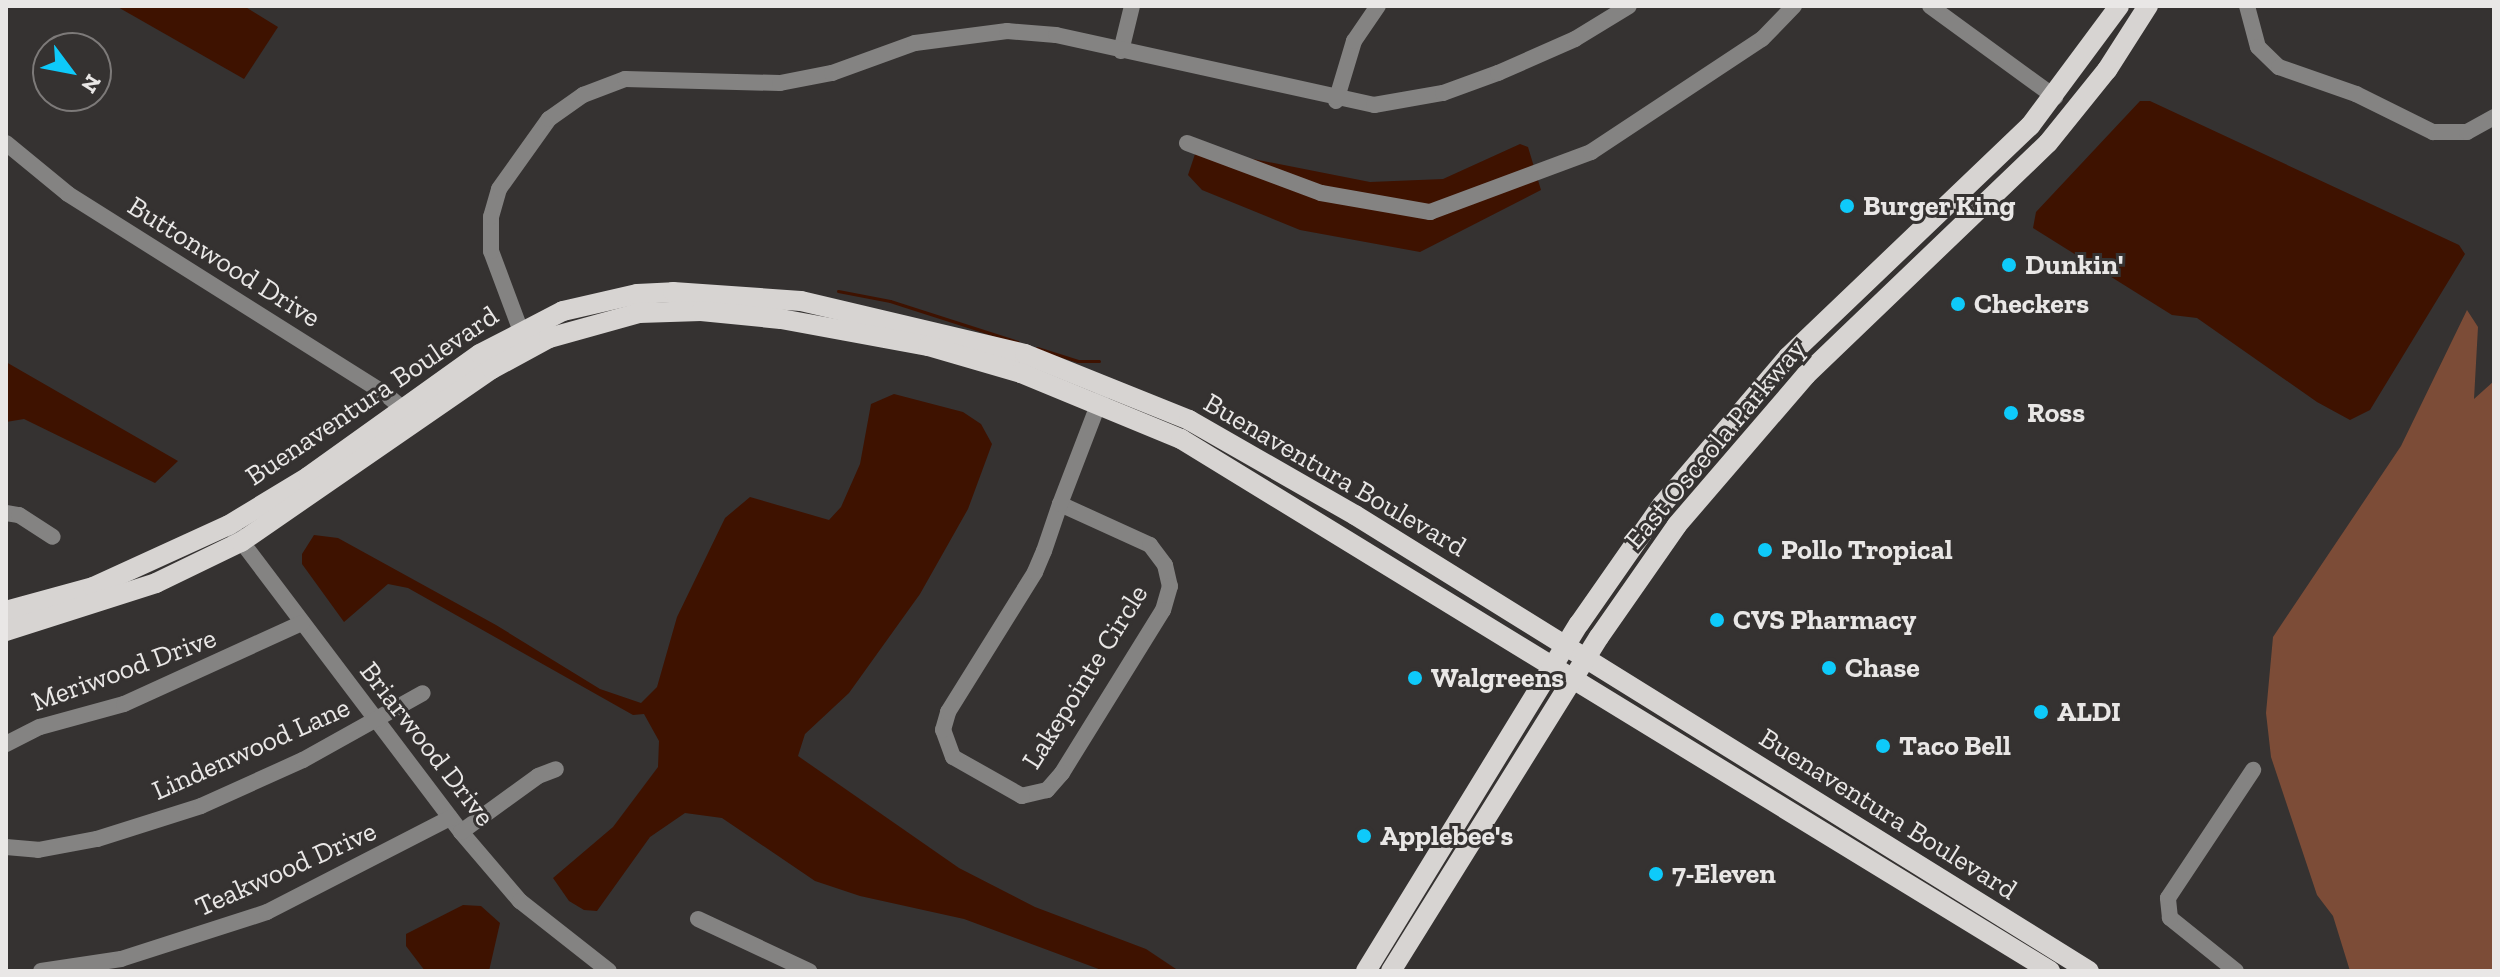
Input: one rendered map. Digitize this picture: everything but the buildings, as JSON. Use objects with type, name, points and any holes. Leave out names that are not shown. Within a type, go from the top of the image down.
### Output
[{"type":"main road","name":"East Osceola Parkway","points":[[1366,971],[1613,572],[1697,461],[1788,357],[1977,181],[2055,97],[2119,6]]},
{"type":"main road","name":"East Osceola Parkway","points":[[1394,966],[1640,576],[1724,467],[1866,316],[1991,203],[2048,143],[2107,70],[2148,6]]},
{"type":"main road","name":"Buenaventura Boulevard","points":[[6,631],[156,583],[235,534],[524,338],[639,313],[701,311],[768,317],[928,346],[1102,393],[1229,441],[1355,515],[1912,862],[2051,963]]},
{"type":"main road","name":"Buenaventura Boulevard","points":[[1102,393],[1339,535],[1899,880],[2051,963]]},
{"type":"main road","name":"Buenaventura Boulevard","points":[[6,611],[93,587],[235,534]]},
{"type":"main road","points":[[2051,963],[2089,971]]},
{"type":"street","points":[[1121,51],[1132,6]]},
{"type":"street","points":[[1336,101],[1354,41],[1378,6]]},
{"type":"street","points":[[524,338],[496,272],[491,217],[499,189],[532,137],[583,95],[625,79],[659,77],[741,85],[780,83],[832,73],[915,43],[971,33],[1056,35],[1336,101],[1374,105],[1443,93],[1575,39],[1629,6]]},
{"type":"street","points":[[1187,143],[1321,193],[1430,212],[1591,152],[1762,39],[1794,6]]},
{"type":"street","points":[[1930,6],[2055,97]]},
{"type":"street","points":[[2247,6],[2258,47],[2279,67],[2356,94],[2433,132],[2471,139],[2494,117]]},
{"type":"street","name":"Buttonwood Drive","points":[[6,143],[68,194],[410,415]]},
{"type":"street","points":[[1850,298],[1866,316]]},
{"type":"street","name":"Lakepointe Circle","points":[[1060,504],[1150,545],[1165,565],[1170,586],[1163,610],[1062,773],[1047,790],[1022,796],[953,757],[943,730],[948,712],[1035,572],[1060,504],[1102,393]]},
{"type":"street","points":[[6,513],[19,515],[53,537]]},
{"type":"street","points":[[1339,535],[1355,515]]},
{"type":"street","name":"Briarwood Drive","points":[[235,534],[450,818],[520,901],[589,966],[609,971]]},
{"type":"street","name":"Meriwood Drive","points":[[6,744],[40,727],[124,704],[302,623]]},
{"type":"street","name":"Lindenwood Lane","points":[[6,847],[38,850],[97,839],[201,806],[376,721],[423,693]]},
{"type":"street","points":[[461,832],[538,776],[556,769]]},
{"type":"street","points":[[2236,971],[2170,918],[2168,898],[2253,770]]},
{"type":"street","name":"Teakwood Drive","points":[[41,971],[123,965],[267,912],[450,818]]},
{"type":"street","points":[[1899,880],[1912,862]]},
{"type":"street","points":[[698,919],[809,971]]},
{"type":"street","points":[[1384,944],[1394,966]]},
{"type":"shaded area","points":[[116,6],[244,6],[278,27],[244,79]]},
{"type":"shaded area","points":[[2140,101],[2150,101],[2459,245],[2465,254],[2370,410],[2350,420],[2317,402],[2197,318],[2172,315],[2033,228],[2036,212]]},
{"type":"shaded area","points":[[1520,144],[1528,147],[1541,190],[1420,252],[1300,230],[1202,190],[1188,175],[1197,148],[1370,182],[1443,179]]},
{"type":"shaded area","points":[[2467,310],[2478,327],[2474,399],[2494,381],[2494,971],[2350,971],[2333,916],[2317,895],[2271,757],[2266,713],[2273,637],[2401,446]]},
{"type":"shaded area","points":[[6,362],[178,461],[155,483],[24,419],[6,422]]},
{"type":"shaded area","points":[[894,394],[963,412],[981,424],[992,444],[968,509],[920,594],[849,693],[805,734],[798,756],[959,868],[1035,907],[1146,949],[1179,971],[1104,971],[964,919],[860,896],[815,881],[722,818],[685,813],[650,837],[597,911],[584,910],[569,901],[553,878],[613,827],[658,767],[659,741],[644,714],[633,715],[408,588],[388,584],[344,622],[302,564],[302,554],[314,535],[338,538],[496,625],[600,689],[641,703],[657,687],[677,617],[725,518],[750,497],[829,520],[841,507],[860,464],[871,404]]},
{"type":"shaded area","points":[[463,905],[481,906],[500,923],[489,971],[425,971],[406,946],[406,934]]},
{"type":"waterway","points":[[838,291],[890,301],[1018,342]]},
{"type":"waterway","points":[[1037,348],[1078,361],[1099,361]]},
{"type":"place","name":"Burger King","points":[[1847,206]]},
{"type":"place","name":"Dunkin'","points":[[2009,265]]},
{"type":"place","name":"Checkers","points":[[1958,304]]},
{"type":"place","name":"Ross","points":[[2011,413]]},
{"type":"place","name":"Pollo Tropical","points":[[1765,550]]},
{"type":"place","name":"CVS Pharmacy","points":[[1717,620]]},
{"type":"place","name":"Chase","points":[[1829,668]]},
{"type":"place","name":"Walgreens","points":[[1415,678]]},
{"type":"place","name":"ALDI","points":[[2041,712]]},
{"type":"place","name":"Taco Bell","points":[[1883,746]]},
{"type":"place","name":"Applebee's","points":[[1364,836]]},
{"type":"place","name":"7-Eleven","points":[[1656,874]]}]
